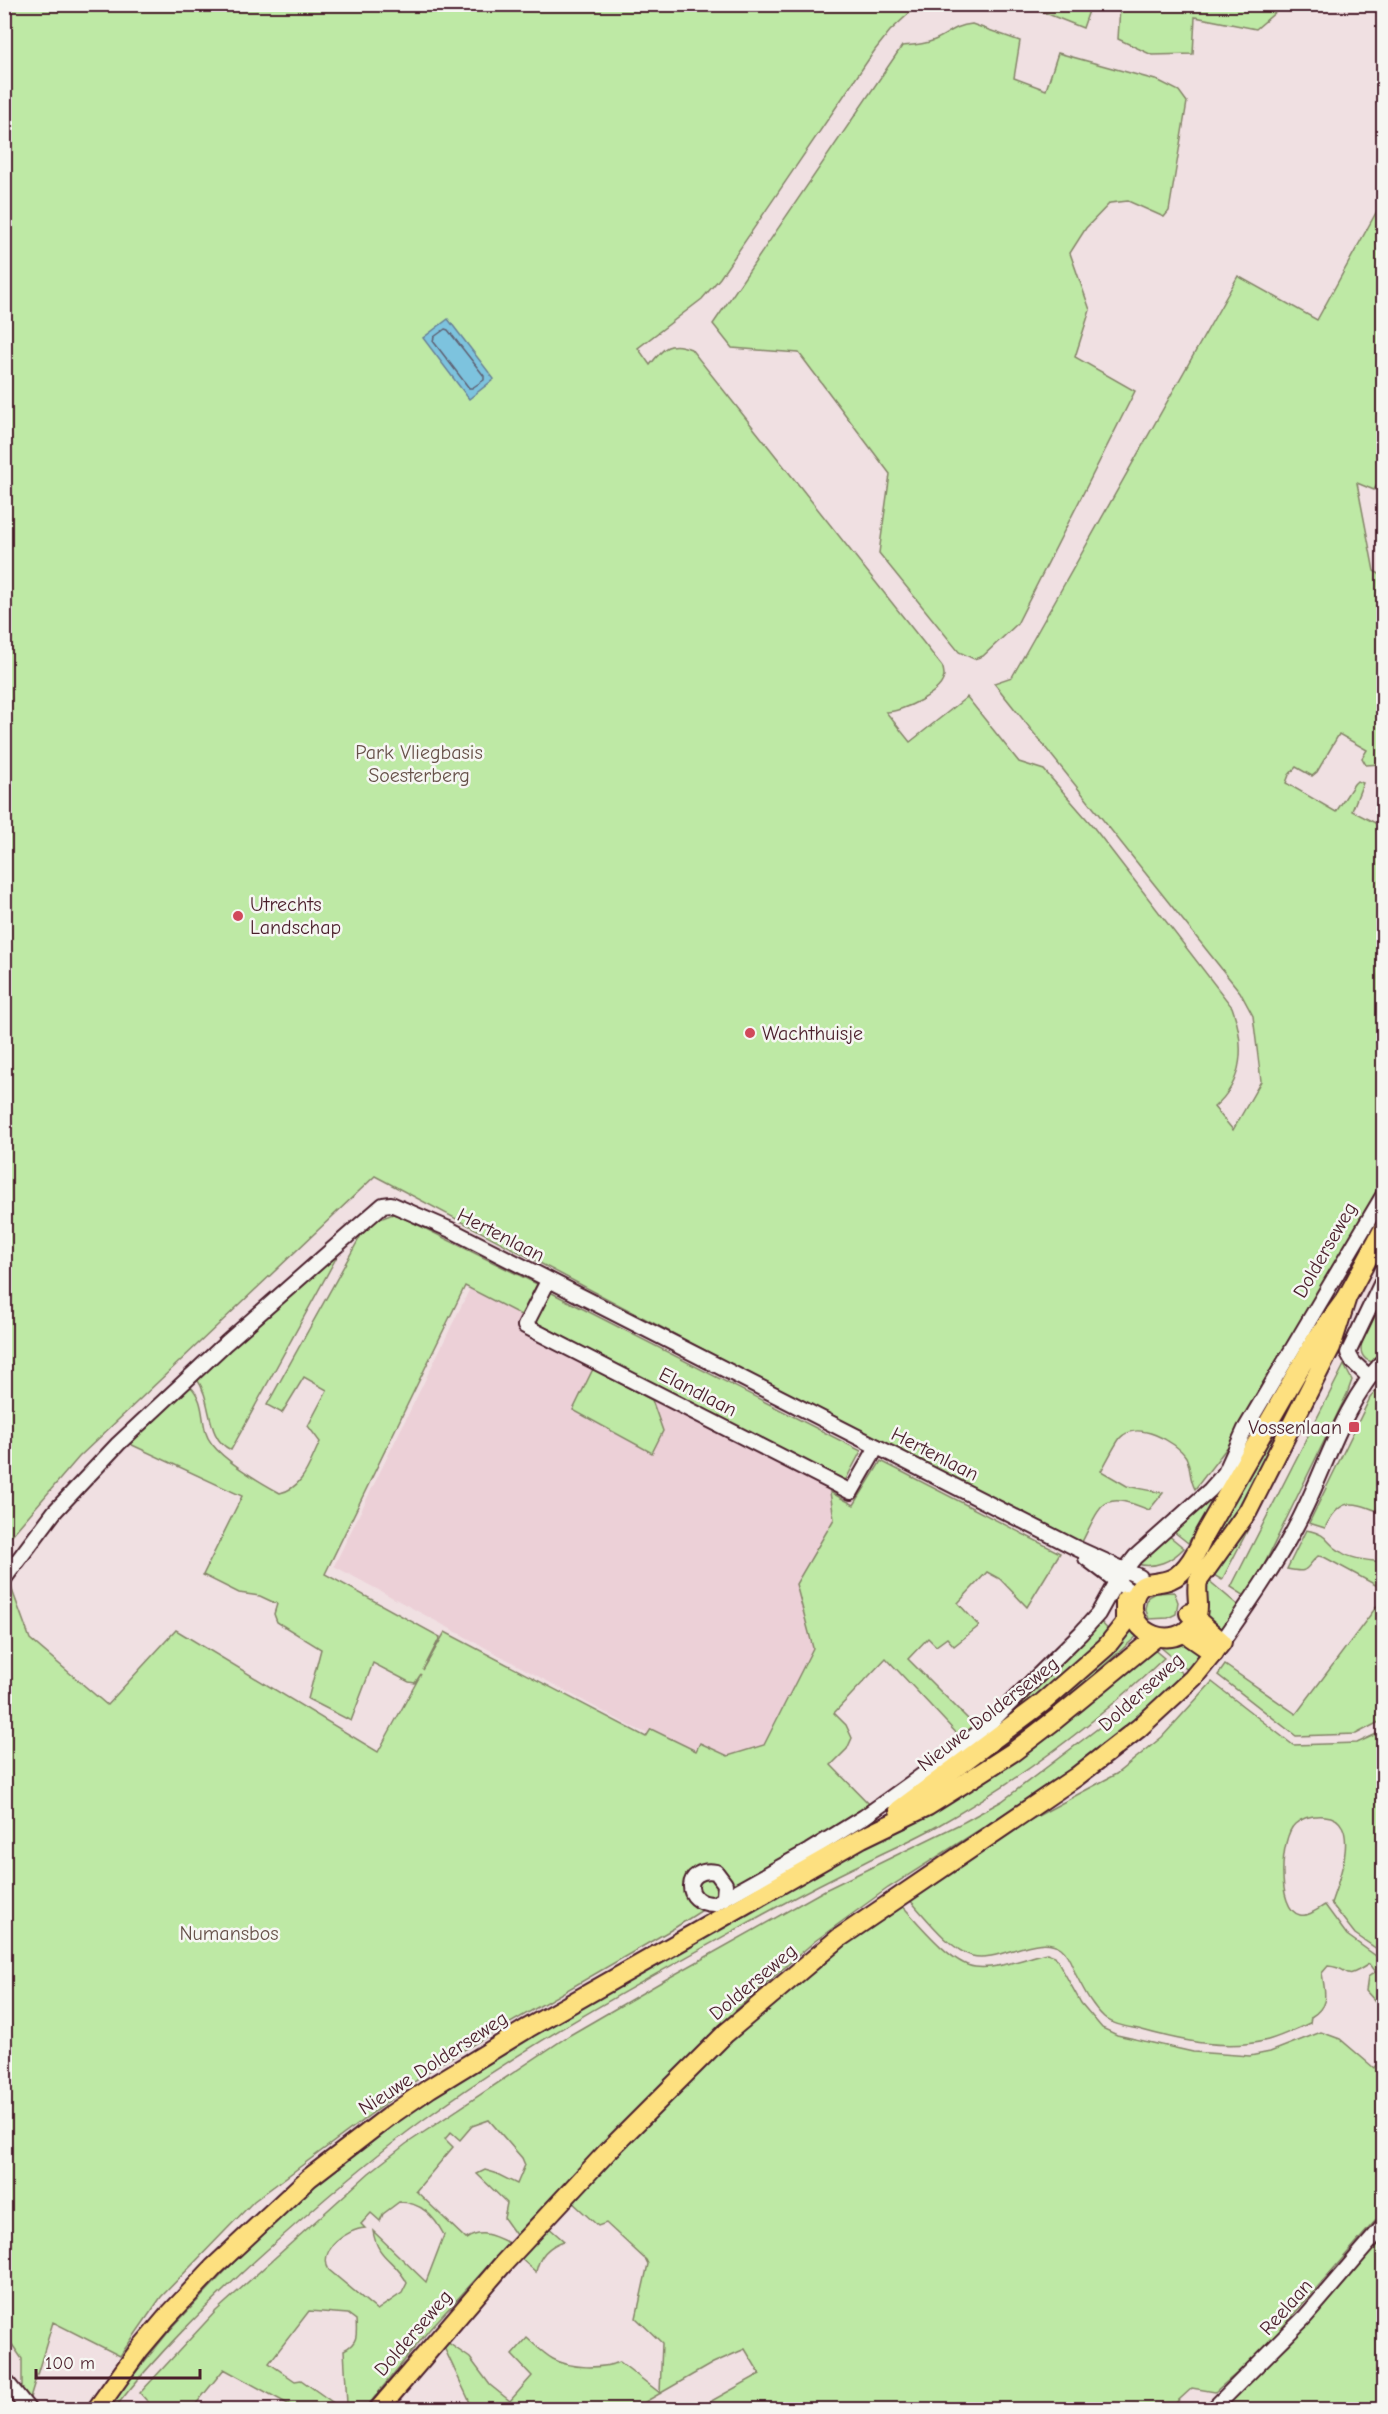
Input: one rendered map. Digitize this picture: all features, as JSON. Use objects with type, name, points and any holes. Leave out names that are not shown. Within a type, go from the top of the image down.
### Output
[{"type":"main road","name":"Dolderseweg","points":[[1172,1575],[1204,1535],[1317,1338],[1347,1297],[1383,1228]]},
{"type":"main road","name":"Dolderseweg","points":[[1190,1622],[1198,1597],[1196,1588],[1198,1581],[1248,1511],[1331,1347],[1347,1297]]},
{"type":"main road","points":[[1190,1622],[1169,1639],[1151,1635],[1140,1626],[1134,1614],[1129,1582],[1149,1573],[1172,1575],[1188,1593],[1190,1622],[1218,1647]]},
{"type":"main road","name":"Nieuwe Dolderseweg","points":[[862,1838],[1042,1703],[1118,1634],[1125,1623],[1129,1582]]},
{"type":"main road","name":"Nieuwe Dolderseweg","points":[[96,2409],[153,2333],[214,2267],[265,2217],[352,2143],[430,2088],[528,2028],[862,1838],[928,1806],[1013,1752],[1119,1669],[1151,1635]]},
{"type":"main road","name":"Dolderseweg","points":[[378,2409],[503,2264],[608,2151],[726,2033],[839,1938],[1076,1777],[1130,1735],[1193,1678],[1218,1647]]},
{"type":"street","name":"Dolderseweg","points":[[724,1896],[809,1851],[864,1817],[985,1728],[1129,1582],[1225,1473],[1245,1429],[1383,1194]]},
{"type":"street","name":"Hertenlaan","points":[[4,1579],[55,1511],[118,1444],[226,1343],[383,1204],[391,1204],[411,1212],[1076,1548],[1091,1562],[1129,1582]]},
{"type":"street","points":[[1383,1278],[1348,1353],[1353,1362],[1369,1377],[1383,1360]]},
{"type":"street","name":"Elandlaan","points":[[548,1281],[525,1326],[851,1492],[877,1447]]},
{"type":"street","name":"Dolderseweg","points":[[1218,1647],[1295,1529],[1344,1420],[1369,1377]]},
{"type":"street","name":"Reelaan","points":[[1212,2409],[1305,2317],[1383,2225]]},
{"type":"street","points":[[4,2379],[29,2409]]},
{"type":"shaded area","points":[[476,1276],[890,1500],[766,1746],[724,1765],[632,1727],[334,1566]]},
{"type":"green space","points":[[1284,4],[1256,29],[1195,17],[1193,54],[1152,55],[1118,39],[1120,7],[1111,5]]},
{"type":"green space","name":"Park Vliegbasis Soesterberg","points":[[4,5],[918,5],[890,31],[875,50],[720,278],[702,299],[638,348],[650,365],[667,347],[677,345],[691,349],[942,666],[944,675],[942,682],[930,695],[901,709],[886,712],[910,742],[967,697],[1019,762],[1044,770],[1091,824],[1232,1007],[1239,1034],[1240,1061],[1232,1085],[1214,1107],[1233,1130],[1261,1081],[1253,1016],[1240,992],[994,683],[1012,677],[1238,276],[1317,320],[1383,200],[1383,475],[1374,490],[1357,483],[1374,571],[1383,576],[1383,760],[1381,764],[1366,765],[1362,758],[1367,750],[1339,734],[1317,772],[1312,776],[1296,767],[1286,783],[1336,812],[1354,784],[1357,781],[1363,783],[1352,811],[1383,827],[1383,1182],[1229,1445],[1195,1489],[1186,1457],[1174,1445],[1145,1432],[1127,1433],[1120,1438],[1101,1471],[1127,1486],[1163,1493],[1149,1510],[1122,1501],[1105,1504],[1094,1518],[1082,1542],[1017,1515],[375,1176],[79,1457],[5,1543]]},
{"type":"green space","points":[[1025,5],[1091,5],[1083,28]]},
{"type":"green space","points":[[972,24],[1020,41],[1014,78],[1046,90],[1058,53],[1159,81],[1179,91],[1187,102],[1169,211],[1164,217],[1128,201],[1110,203],[1086,228],[1070,253],[1090,310],[1075,357],[1135,391],[1017,624],[983,656],[974,659],[959,652],[879,553],[890,474],[799,353],[732,348],[713,324],[902,46],[917,45],[938,39],[955,29]]},
{"type":"green space","name":"Numansbos","points":[[393,1214],[537,1284],[521,1315],[465,1286],[325,1574],[440,1637],[423,1670],[445,1632],[646,1737],[651,1729],[696,1751],[700,1743],[728,1756],[764,1745],[813,1648],[796,1584],[834,1519],[830,1492],[854,1505],[881,1461],[1060,1553],[1027,1607],[1000,1579],[987,1572],[958,1603],[979,1626],[954,1646],[947,1638],[936,1646],[928,1638],[908,1659],[975,1726],[961,1738],[886,1658],[834,1713],[846,1725],[852,1738],[847,1749],[831,1765],[870,1805],[810,1845],[786,1856],[676,1927],[436,2066],[254,2201],[161,2297],[120,2356],[53,2322],[29,2401],[22,2396],[22,2359],[9,2340],[10,2252],[4,2244],[4,1568],[30,1639],[107,1705],[176,1630],[378,1752],[421,1674],[415,1683],[409,1682],[373,1663],[351,1721],[308,1699],[321,1649],[277,1622],[274,1614],[277,1604],[260,1596],[239,1593],[203,1575],[242,1496],[130,1444],[190,1386],[198,1397],[206,1433],[217,1450],[238,1467],[280,1493],[295,1486],[305,1473],[320,1442],[308,1426],[327,1390],[304,1377],[282,1413],[267,1405],[365,1228],[372,1222]]},
{"type":"green space","points":[[340,1251],[231,1450],[217,1437],[197,1379]]},
{"type":"green space","points":[[550,1292],[861,1451],[844,1483],[535,1322]]},
{"type":"green space","points":[[1383,1296],[1383,1356],[1373,1362],[1365,1358],[1361,1352],[1362,1343],[1364,1332]]},
{"type":"green space","points":[[1325,1340],[1243,1503],[1192,1580],[1188,1576]]},
{"type":"green space","points":[[1344,1365],[1352,1380],[1347,1394],[1248,1598],[1231,1587]]},
{"type":"green space","points":[[593,1369],[652,1400],[663,1431],[652,1453],[573,1410]]},
{"type":"green space","points":[[1381,1385],[1384,1388],[1383,1513],[1364,1506],[1349,1504],[1337,1510],[1325,1528],[1309,1523],[1370,1398]]},
{"type":"green space","points":[[1296,1436],[1222,1580],[1212,1574]]},
{"type":"green space","points":[[1220,1488],[1206,1516],[1188,1543],[1173,1531]]},
{"type":"green space","points":[[1306,1530],[1320,1534],[1346,1555],[1383,1562],[1383,1589],[1324,1557],[1318,1556],[1304,1570],[1287,1569]]},
{"type":"green space","points":[[1168,1535],[1184,1548],[1163,1563],[1137,1564]]},
{"type":"green space","points":[[1207,1579],[1240,1607],[1225,1629],[1218,1628],[1204,1618]]},
{"type":"green space","points":[[1174,1592],[1178,1602],[1176,1614],[1168,1618],[1149,1619],[1145,1608],[1148,1597],[1155,1593]]},
{"type":"green space","points":[[1383,1598],[1383,1720],[1356,1734],[1296,1736],[1218,1675],[1225,1665],[1296,1714]]},
{"type":"green space","points":[[1100,1621],[1112,1634],[1064,1676],[971,1746],[1058,1667]]},
{"type":"green space","points":[[1130,1625],[1138,1635],[1029,1733],[959,1776]]},
{"type":"green space","points":[[1176,1641],[1191,1645],[1198,1650],[1190,1672],[1158,1645]]},
{"type":"green space","points":[[1152,1648],[1164,1658],[1085,1727],[999,1789],[930,1830],[801,1894],[634,1987],[505,2064],[423,2120],[339,2187],[258,2258],[183,2331],[114,2409],[105,2410],[170,2330],[263,2231],[295,2200],[383,2128],[575,2006],[963,1792]]},
{"type":"green space","points":[[1172,1665],[1185,1676],[1132,1723],[1085,1759],[1023,1802],[888,1888],[815,1941],[737,2009],[665,2080],[516,2235],[504,2218],[507,2203],[477,2174],[485,2170],[517,2184],[525,2165],[522,2158],[489,2120],[472,2126],[460,2140],[451,2132],[445,2139],[453,2147],[416,2191],[466,2239],[482,2234],[509,2243],[429,2330],[365,2409],[355,2409],[347,2404],[344,2350],[356,2338],[356,2320],[348,2314],[309,2311],[269,2363],[295,2381],[301,2380],[342,2409],[297,2409],[224,2369],[192,2409],[154,2409],[140,2393],[216,2311],[369,2173],[406,2144],[570,2035],[663,1981],[825,1890],[1002,1801],[1142,1695]],"holes":[[[399,2202],[426,2211],[444,2235],[426,2282],[373,2231],[378,2248],[403,2275],[407,2283],[402,2293],[377,2310],[329,2270],[326,2262],[327,2255],[343,2236],[365,2228],[361,2224],[371,2213],[380,2221],[383,2214]]]},
{"type":"green space","points":[[1212,1682],[1293,1745],[1357,1743],[1383,1731],[1383,1953],[1355,1934],[1331,1903],[1345,1853],[1343,1828],[1336,1820],[1325,1816],[1313,1816],[1295,1824],[1286,1843],[1283,1872],[1287,1900],[1292,1910],[1300,1915],[1306,1915],[1325,1905],[1347,1935],[1376,1956],[1383,1969],[1383,2010],[1366,1991],[1368,1977],[1375,1972],[1369,1964],[1350,1974],[1328,1966],[1322,1973],[1324,2003],[1311,2017],[1310,2023],[1273,2038],[1237,2045],[1173,2038],[1117,2024],[1104,2017],[1088,1997],[1061,1948],[1041,1943],[994,1955],[972,1956],[946,1939],[908,1898],[1017,1827],[1116,1774],[1162,1737]]},
{"type":"green space","points":[[898,1901],[933,1940],[965,1964],[975,1967],[992,1967],[1047,1953],[1055,1956],[1081,2003],[1102,2028],[1117,2035],[1193,2052],[1250,2056],[1270,2052],[1321,2032],[1340,2039],[1374,2068],[1383,2055],[1383,2212],[1260,2353],[1215,2392],[1192,2388],[1169,2409],[697,2409],[760,2374],[745,2349],[713,2363],[633,2409],[473,2409],[442,2343],[444,2340],[470,2358],[490,2385],[510,2401],[532,2376],[512,2355],[527,2338],[550,2357],[568,2365],[595,2367],[620,2362],[660,2393],[662,2343],[636,2318],[648,2264],[606,2223],[598,2226],[571,2201],[714,2052]]},
{"type":"green space","points":[[547,2226],[564,2241],[545,2252],[536,2272],[519,2257]]},
{"type":"green space","points":[[1383,2236],[1383,2409],[1217,2410],[1289,2345]]},
{"type":"water","points":[[448,319],[494,379],[469,399],[423,338]]},
{"type":"place","name":"Utrechts Landschap","points":[[238,916]]},
{"type":"place","name":"Wachthuisje","points":[[750,1033]]},
{"type":"place","name":"Vossenlaan","points":[[1354,1427]]}]
